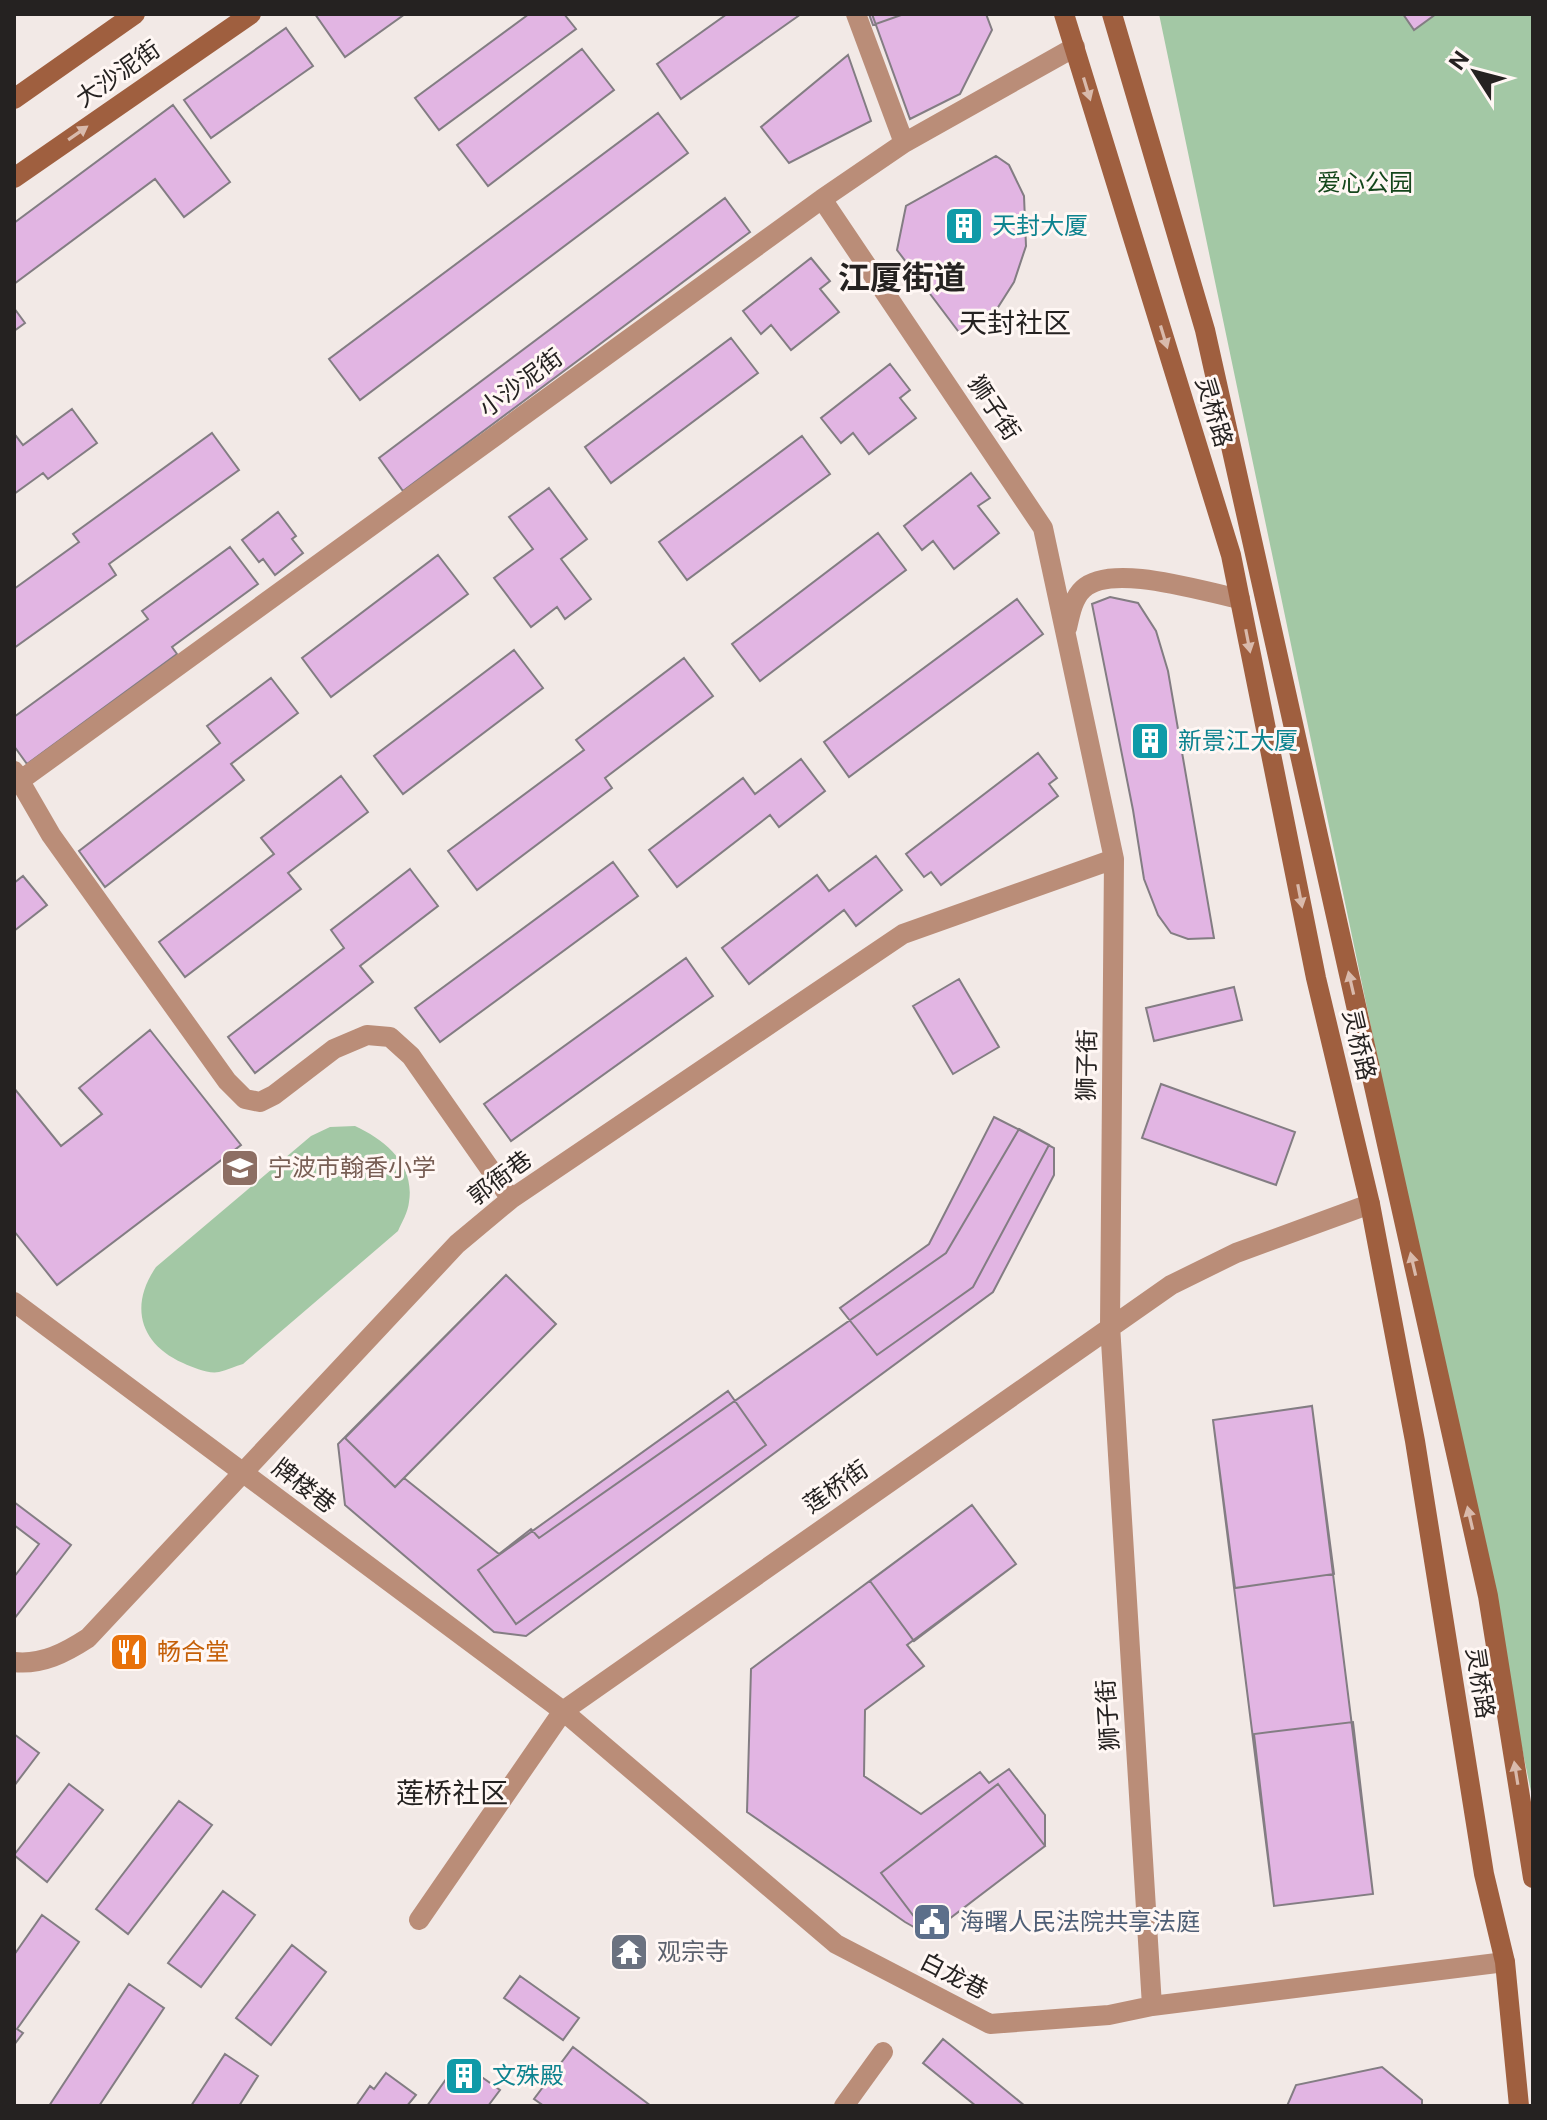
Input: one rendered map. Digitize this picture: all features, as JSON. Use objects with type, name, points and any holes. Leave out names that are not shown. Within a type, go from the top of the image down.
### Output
[{"type":"main road","name":"大沙泥街","points":[[14,99],[135,14]]},
{"type":"main road","name":"大沙泥街","points":[[14,178],[251,14]]},
{"type":"main road","name":"灵桥路","points":[[1064,14],[1231,555],[1316,978],[1370,1204],[1415,1441],[1484,1874],[1505,1962],[1519,2106]]},
{"type":"main road","name":"灵桥路","points":[[1112,14],[1209,345],[1488,1596],[1533,1878]]},
{"type":"street","points":[[856,14],[904,143]]},
{"type":"street","name":"小沙泥街","points":[[16,778],[822,199],[904,143],[1075,47]]},
{"type":"street","name":"狮子街","points":[[822,199],[1043,528],[1114,859],[1110,1325],[1152,2006]]},
{"type":"street","points":[[1066,632],[1073,603],[1084,588],[1102,580],[1127,577],[1240,599]]},
{"type":"street","points":[[16,778],[51,835],[227,1081],[245,1099],[260,1102],[274,1095],[334,1049],[367,1035],[390,1037],[411,1056],[511,1199]]},
{"type":"street","name":"郭衙巷","points":[[14,1662],[28,1663],[52,1658],[88,1638],[457,1244],[511,1199],[903,934],[1114,859]]},
{"type":"street","name":"莲桥街","points":[[419,1920],[563,1711],[1171,1285],[1236,1253],[1370,1204]]},
{"type":"street","name":"牌楼巷","points":[[14,1302],[563,1711]]},
{"type":"street","name":"白龙巷","points":[[563,1711],[836,1944],[990,2024],[1109,2015],[1152,2006],[1505,1962]]},
{"type":"street","points":[[844,2106],[883,2052]]},
{"type":"green space","name":"爱心公园","points":[[1159,14],[1533,14],[1533,1801]]},
{"type":"green space","points":[[355,1126],[387,1146],[396,1155],[407,1176],[410,1188],[408,1206],[398,1231],[243,1364],[219,1372],[206,1371],[168,1355],[148,1335],[141,1310],[143,1296],[156,1267],[311,1136],[330,1127]]},
{"type":"building","points":[[315,14],[405,14],[345,57]]},
{"type":"building","points":[[529,14],[564,14],[576,29],[439,130],[415,98]]},
{"type":"building","points":[[727,14],[801,14],[681,99],[657,64]]},
{"type":"building","points":[[869,14],[904,14],[873,25]]},
{"type":"building","points":[[872,14],[986,14],[992,30],[960,94],[910,119]]},
{"type":"building","points":[[1403,14],[1436,14],[1414,30]]},
{"type":"building","points":[[286,28],[313,66],[211,138],[184,100]]},
{"type":"building","points":[[582,49],[614,90],[488,186],[457,145]]},
{"type":"building","points":[[848,55],[871,121],[789,163],[761,127]]},
{"type":"building","points":[[173,105],[230,182],[184,217],[155,179],[14,284],[14,223]]},
{"type":"building","points":[[658,113],[688,153],[360,400],[329,359]]},
{"type":"building","name":"天封大厦","points":[[996,156],[1009,165],[1024,196],[1026,246],[1014,282],[995,312],[961,335],[897,250],[906,206]]},
{"type":"building","points":[[725,198],[750,232],[403,491],[379,458]]},
{"type":"building","points":[[811,258],[830,281],[820,289],[839,312],[791,350],[771,325],[761,334],[743,311]]},
{"type":"building","points":[[14,308],[25,323],[14,331]]},
{"type":"building","points":[[731,338],[758,373],[611,483],[585,447]]},
{"type":"building","points":[[890,364],[910,390],[900,398],[916,418],[869,454],[853,433],[841,443],[821,418]]},
{"type":"building","points":[[72,409],[97,443],[48,479],[43,473],[14,494],[14,438],[16,436],[23,445]]},
{"type":"building","points":[[212,433],[239,470],[109,564],[116,575],[14,648],[14,589],[79,542],[73,534]]},
{"type":"building","points":[[802,436],[830,474],[687,580],[659,542]]},
{"type":"building","points":[[971,473],[990,498],[978,506],[999,533],[954,569],[933,541],[922,550],[904,526]]},
{"type":"building","points":[[549,488],[587,539],[561,559],[591,599],[565,619],[557,607],[531,627],[494,578],[533,549],[509,517]]},
{"type":"building","points":[[278,512],[296,536],[292,539],[303,553],[275,575],[263,559],[259,562],[242,540]]},
{"type":"building","points":[[878,533],[906,570],[760,681],[732,644]]},
{"type":"building","points":[[230,547],[258,584],[172,647],[177,654],[27,764],[14,746],[14,717],[148,619],[142,611]]},
{"type":"building","points":[[438,555],[468,594],[331,697],[302,658]]},
{"type":"building","name":"新景江大厦","points":[[1110,597],[1138,603],[1156,631],[1168,671],[1214,938],[1188,939],[1171,933],[1158,915],[1144,879],[1092,604]]},
{"type":"building","points":[[1017,599],[1043,634],[849,777],[824,742]]},
{"type":"building","points":[[514,650],[543,688],[403,794],[374,756]]},
{"type":"building","points":[[684,658],[713,696],[605,778],[612,788],[477,890],[448,851],[584,750],[576,740]]},
{"type":"building","points":[[271,678],[298,713],[231,764],[244,780],[105,887],[79,851],[220,743],[207,726]]},
{"type":"building","points":[[1038,753],[1057,778],[1049,784],[1058,796],[941,885],[931,872],[924,877],[906,854]]},
{"type":"building","points":[[801,759],[825,791],[779,827],[770,815],[677,887],[649,850],[743,778],[755,794]]},
{"type":"building","points":[[341,776],[368,812],[288,873],[301,889],[185,977],[159,942],[274,854],[261,838]]},
{"type":"building","points":[[876,856],[902,890],[856,926],[844,910],[749,984],[722,948],[817,875],[829,891]]},
{"type":"building","points":[[613,862],[638,896],[440,1042],[415,1008]]},
{"type":"building","points":[[410,869],[438,906],[360,966],[373,982],[255,1073],[228,1037],[344,948],[331,930]]},
{"type":"building","points":[[23,876],[47,905],[14,931],[14,883]]},
{"type":"building","points":[[686,958],[713,996],[511,1141],[484,1104]]},
{"type":"building","points":[[959,979],[999,1047],[953,1074],[913,1006]]},
{"type":"building","points":[[1234,987],[1242,1020],[1154,1041],[1146,1008]]},
{"type":"building","points":[[150,1030],[241,1145],[57,1285],[14,1231],[14,1088],[61,1146],[102,1114],[79,1088]]},
{"type":"building","points":[[1161,1084],[1295,1132],[1276,1185],[1142,1138]]},
{"type":"building","points":[[994,1117],[1049,1145],[973,1287],[877,1355],[840,1308],[929,1244]]},
{"type":"building","points":[[1019,1129],[1054,1148],[1054,1175],[993,1292],[526,1636],[494,1632],[345,1505],[338,1444],[506,1275],[556,1324],[404,1478],[499,1554],[531,1529],[539,1538],[946,1253]]},
{"type":"building","points":[[506,1275],[556,1324],[395,1487],[345,1438]]},
{"type":"building","points":[[728,1391],[766,1445],[516,1624],[478,1570]]},
{"type":"building","points":[[1312,1406],[1334,1574],[1235,1588],[1213,1420]]},
{"type":"building","points":[[1312,1406],[1373,1894],[1274,1906],[1213,1420]]},
{"type":"building","points":[[14,1502],[71,1545],[14,1619],[14,1577],[39,1544],[14,1525]]},
{"type":"building","points":[[972,1505],[1016,1564],[914,1641],[870,1581]]},
{"type":"building","points":[[972,1505],[1016,1564],[907,1645],[924,1666],[865,1710],[864,1776],[921,1814],[980,1772],[989,1783],[1009,1769],[1045,1815],[1045,1846],[928,1935],[747,1812],[751,1669]]},
{"type":"building","points":[[1353,1722],[1373,1894],[1274,1906],[1254,1734]]},
{"type":"building","points":[[14,1734],[39,1753],[14,1786]]},
{"type":"building","points":[[69,1784],[103,1810],[47,1882],[14,1855]]},
{"type":"building","points":[[998,1784],[1045,1846],[928,1935],[881,1873]]},
{"type":"building","points":[[179,1801],[212,1825],[128,1934],[96,1909]]},
{"type":"building","points":[[223,1891],[255,1915],[201,1987],[168,1963]]},
{"type":"building","points":[[42,1915],[79,1942],[17,2029],[23,2033],[14,2045],[14,1955]]},
{"type":"building","points":[[292,1945],[326,1972],[271,2045],[236,2018]]},
{"type":"building","points":[[520,1976],[579,2018],[563,2040],[504,1998]]},
{"type":"building","points":[[129,1984],[164,2008],[99,2106],[49,2106]]},
{"type":"building","points":[[943,2039],[1025,2106],[976,2106],[923,2063]]},
{"type":"building","points":[[573,2047],[651,2106],[544,2106],[534,2099]]},
{"type":"building","points":[[225,2054],[258,2076],[239,2106],[191,2106]]},
{"type":"building","name":"文殊殿","points":[[459,2061],[500,2090],[488,2106],[427,2106]]},
{"type":"building","points":[[1382,2067],[1422,2100],[1422,2106],[1287,2106],[1296,2085]]},
{"type":"building","points":[[386,2073],[416,2095],[407,2106],[356,2106],[370,2086],[374,2089]]},
{"type":"place","name":"天封大厦","points":[[964,226]]},
{"type":"place","name":"新景江大厦","points":[[1150,741]]},
{"type":"place","name":"宁波市翰香小学","points":[[240,1168]]},
{"type":"place","name":"畅合堂","points":[[129,1652]]},
{"type":"place","name":"海曙人民法院共享法庭","points":[[932,1922]]},
{"type":"place","name":"观宗寺","points":[[629,1952]]},
{"type":"place","name":"文殊殿","points":[[464,2076]]},
{"type":"district","name":"江厦街道","points":[[902,278]]},
{"type":"district","name":"天封社区","points":[[1015,323]]},
{"type":"district","name":"莲桥社区","points":[[452,1793]]}]
